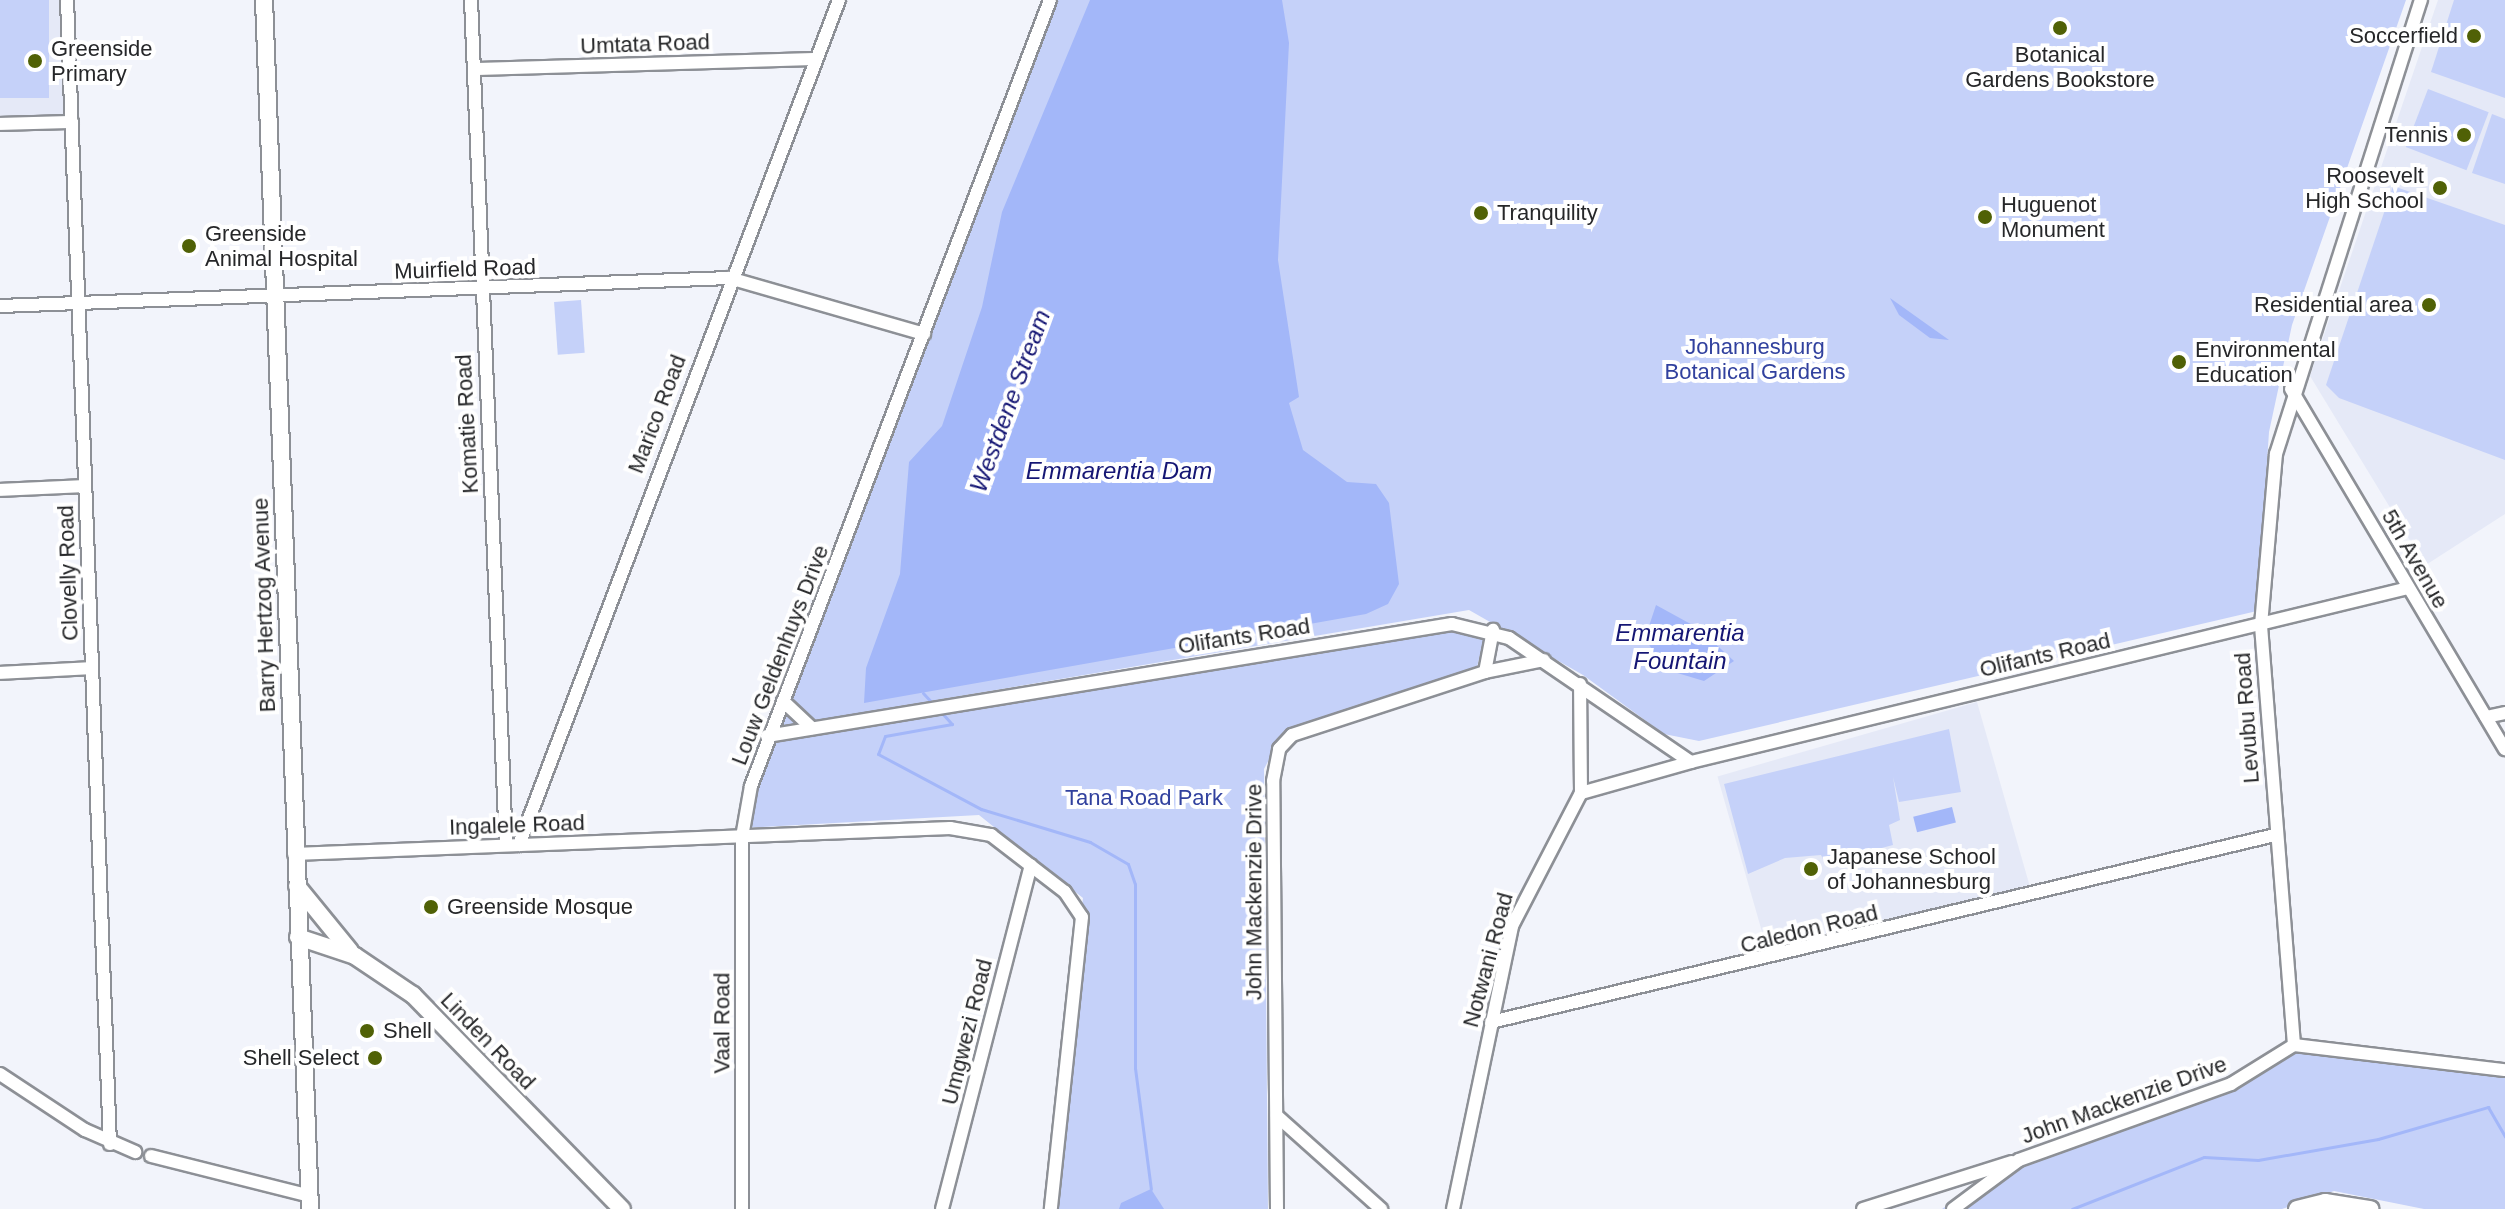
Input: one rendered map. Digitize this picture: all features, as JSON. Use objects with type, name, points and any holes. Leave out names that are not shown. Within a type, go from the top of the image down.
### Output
[{"type":"main road","name":"Barry Hertzog Avenue","points":[[264,0],[294,854],[310,1203]]},
{"type":"main road","points":[[296,885],[355,956]]},
{"type":"main road","name":"Linden Road","points":[[298,937],[355,956],[413,995],[622,1209]]},
{"type":"main road","points":[[2297,1209],[2325,1202],[2370,1209]]},
{"type":"street","name":"Clovelly Road","points":[[67,0],[110,1144]]},
{"type":"street","name":"Komatie Road","points":[[471,0],[481,288],[512,845]]},
{"type":"street","name":"Marico Road","points":[[512,845],[839,0]]},
{"type":"street","name":"Louw Geldenhuys Drive","points":[[742,837],[767,736],[1050,0]]},
{"type":"street","name":"Levubu Road","points":[[2294,1045],[2275,835],[2261,625],[2278,439],[2291,389],[2421,0]]},
{"type":"street","name":"Umtata Road","points":[[475,69],[816,59]]},
{"type":"street","points":[[0,124],[72,122]]},
{"type":"street","name":"Muirfield Road","points":[[0,306],[729,278],[924,334]]},
{"type":"street","name":"5th Avenue","points":[[2291,389],[2505,749]]},
{"type":"street","points":[[0,490],[85,486]]},
{"type":"street","name":"Olifants Road","points":[[1581,793],[1691,762],[2408,588]]},
{"type":"street","name":"Olifants Road","points":[[767,736],[1435,626],[1493,630],[1580,684],[1691,762]]},
{"type":"street","points":[[1485,672],[1493,630]]},
{"type":"street","name":"John Mackenzie Drive","points":[[1277,1209],[1273,794],[1279,749],[1292,735],[1485,672],[1544,660]]},
{"type":"street","points":[[0,673],[92,668]]},
{"type":"street","name":"Notwani Road","points":[[1453,1209],[1491,1022],[1520,903],[1581,793],[1580,684]]},
{"type":"street","points":[[783,701],[812,728]]},
{"type":"street","points":[[2486,717],[2505,713]]},
{"type":"street","points":[[742,837],[975,830],[1031,865],[1075,902],[1083,929],[1051,1209]]},
{"type":"street","name":"Caledon Road","points":[[1491,1022],[2275,835]]},
{"type":"street","name":"Ingalele Road","points":[[294,854],[742,837]]},
{"type":"street","name":"Vaal Road","points":[[742,837],[742,1209]]},
{"type":"street","name":"Umgwezi Road","points":[[942,1209],[1031,865]]},
{"type":"street","points":[[2294,1045],[2505,1070]]},
{"type":"street","name":"John Mackenzie Drive","points":[[1953,1209],[2019,1160],[2231,1084],[2294,1045]]},
{"type":"street","points":[[0,1074],[110,1144],[135,1152]]},
{"type":"street","points":[[1277,1116],[1381,1209]]},
{"type":"street","points":[[151,1156],[310,1203]]},
{"type":"street","points":[[1863,1209],[2019,1160]]},
{"type":"street","points":[[1908,1194],[1914,1209]]},
{"type":"shaded area","name":"Greenside Primary","points":[[0,0],[67,0],[67,124],[0,124]]},
{"type":"shaded area","name":"Roosevelt High School","points":[[2438,0],[2505,0],[2505,514],[2418,570],[2411,542],[2310,376]]},
{"type":"shaded area","name":"Japanese School of Johannesburg","points":[[1977,702],[2029,885],[1770,959],[1717,776]]},
{"type":"green space","points":[[0,0],[49,0],[49,98],[0,98]]},
{"type":"green space","name":"Johannesburg Botanical Gardens","points":[[1053,0],[2406,0],[2292,325],[2269,432],[2257,611],[1699,741],[1664,734],[1583,675],[1469,610],[776,727]]},
{"type":"green space","name":"Soccerfield","points":[[2454,0],[2505,0],[2505,98],[2431,72]]},
{"type":"green space","points":[[2428,89],[2489,112],[2466,170],[2406,147]]},
{"type":"green space","name":"Tennis","points":[[2492,114],[2505,119],[2505,184],[2472,173]]},
{"type":"green space","name":"Residential area","points":[[2393,186],[2505,225],[2505,460],[2339,398],[2326,385]]},
{"type":"green space","points":[[581,300],[585,353],[558,355],[554,302]]},
{"type":"green space","name":"Tana Road Park","points":[[1444,630],[1485,635],[1476,671],[1284,731],[1264,769],[1268,1209],[1048,1209],[1083,898],[979,815],[746,828],[771,740]]},
{"type":"green space","points":[[1949,729],[1961,792],[1899,802],[1893,777],[1900,820],[1889,825],[1893,845],[1825,863],[1821,855],[1785,858],[1748,874],[1724,784]]},
{"type":"green space","points":[[2294,1048],[2505,1078],[2505,1209],[2424,1209],[2334,1191],[2282,1209],[1942,1209],[2015,1157],[2216,1095]]},
{"type":"water","name":"Emmarentia Dam","points":[[1090,0],[1282,0],[1289,43],[1278,260],[1299,397],[1289,403],[1303,450],[1347,482],[1376,484],[1389,503],[1399,584],[1388,604],[1366,614],[864,703],[866,668],[900,574],[909,462],[942,426],[982,307],[1002,212]]},
{"type":"water","points":[[1890,298],[1949,340],[1930,338],[1899,315]]},
{"type":"water","name":"Emmarentia Fountain","points":[[1656,605],[1698,628],[1734,661],[1704,681],[1664,669],[1645,638]]},
{"type":"water","points":[[1952,807],[1956,823],[1917,832],[1913,817]]},
{"type":"water","points":[[1151,1189],[1164,1209],[1119,1209],[1121,1203]]},
{"type":"waterway","name":"Westdene Stream","points":[[923,693],[934,705]]},
{"type":"waterway","points":[[942,713],[952,724],[885,736],[878,754],[981,809],[1090,842],[1128,864],[1135,884],[1135,1068],[1151,1189]]},
{"type":"waterway","points":[[2072,1209],[2204,1157],[2258,1160],[2378,1139],[2488,1107],[2505,1136]]},
{"type":"place","name":"Botanical Gardens Bookstore","points":[[2060,28]]},
{"type":"place","name":"Soccerfield","points":[[2474,36]]},
{"type":"place","name":"Greenside Primary","points":[[35,61]]},
{"type":"place","name":"Tennis","points":[[2464,135]]},
{"type":"place","name":"Roosevelt High School","points":[[2440,188]]},
{"type":"place","name":"Tranquility","points":[[1481,213]]},
{"type":"place","name":"Huguenot Monument","points":[[1985,217]]},
{"type":"place","name":"Greenside Animal Hospital","points":[[189,246]]},
{"type":"place","name":"Residential area","points":[[2429,305]]},
{"type":"place","name":"Environmental Education","points":[[2179,362]]},
{"type":"place","name":"Japanese School of Johannesburg","points":[[1811,869]]},
{"type":"place","name":"Greenside Mosque","points":[[431,907]]},
{"type":"place","name":"Shell","points":[[367,1031]]},
{"type":"place","name":"Shell Select","points":[[375,1058]]}]
